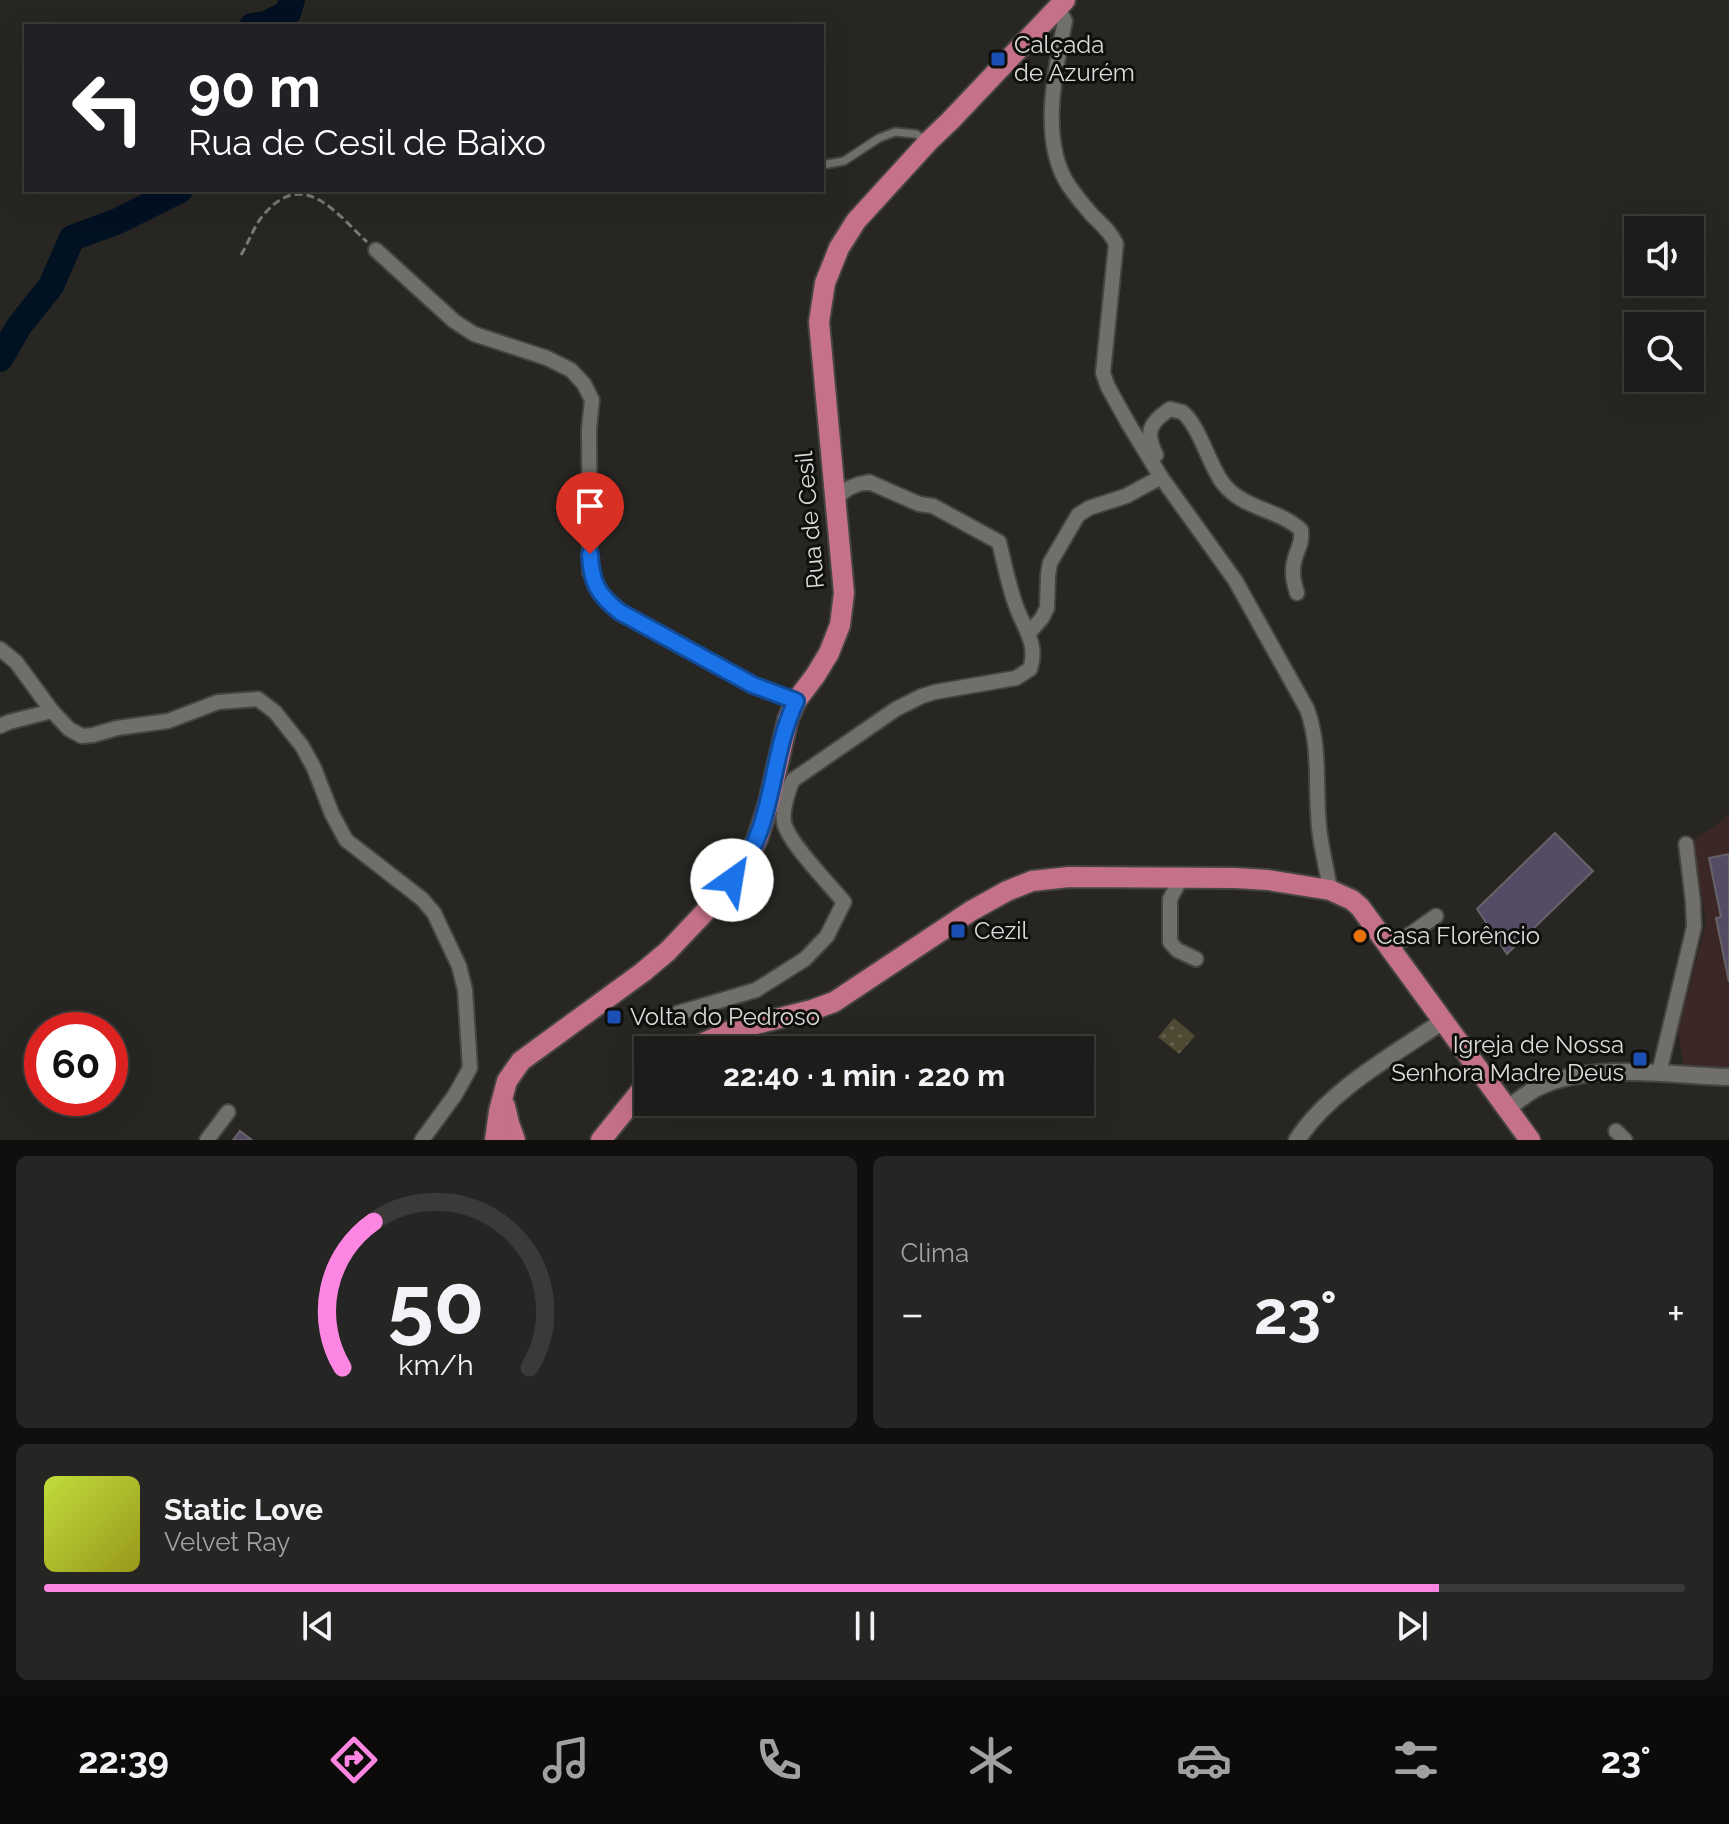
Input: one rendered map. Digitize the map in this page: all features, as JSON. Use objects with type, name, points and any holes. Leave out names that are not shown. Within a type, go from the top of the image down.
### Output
[{"type":"main road","name":"Rua de Cesil","points":[[495,1140],[507,1081],[521,1061],[668,951],[745,865],[769,802],[784,776],[788,719],[796,701],[822,665],[840,625],[844,593],[819,322],[825,283],[839,248],[856,221],[1061,4]]},
{"type":"main road","points":[[719,1036],[834,1002],[971,911],[1019,885],[1069,877],[1268,880],[1330,890],[1360,907],[1530,1140]]},
{"type":"main road","points":[[503,1095],[515,1140]]},
{"type":"main road","points":[[601,1140],[634,1099]]},
{"type":"street","points":[[1061,4],[1065,21],[1054,74],[1054,153],[1067,183],[1116,244],[1103,373],[1161,477],[1235,580],[1307,709],[1314,728],[1319,828],[1330,890]]},
{"type":"street","points":[[376,250],[454,321],[474,334],[547,358],[571,370],[584,384],[592,400],[589,429],[590,572],[607,602],[753,685],[796,701]]},
{"type":"street","points":[[1029,633],[1047,608],[1050,563],[1078,515],[1089,508],[1126,496],[1161,477],[1164,471],[1150,443],[1150,429],[1158,417],[1170,409],[1182,412],[1190,422],[1222,483],[1236,496],[1262,511],[1293,523],[1301,530],[1302,543],[1294,559],[1292,577],[1297,593]]},
{"type":"street","points":[[678,1013],[756,990],[805,959],[827,936],[844,902],[786,829],[783,821],[788,790],[784,776],[922,696],[1016,678],[1030,669],[1033,661],[1029,633],[1015,605],[999,542],[933,506],[919,504],[869,482],[849,488],[835,498]]},
{"type":"street","points":[[0,649],[16,662],[52,711],[69,729],[82,736],[168,721],[218,702],[258,699],[275,712],[302,746],[346,840],[422,899],[434,913],[459,966],[465,990],[470,1068],[455,1095],[422,1140]]},
{"type":"street","points":[[0,726],[52,711]]},
{"type":"street","points":[[1659,1073],[1694,927],[1686,844]]},
{"type":"street","points":[[1182,877],[1170,899],[1170,942],[1177,950],[1196,959]]},
{"type":"street","points":[[1391,948],[1436,916]]},
{"type":"street","points":[[1297,1140],[1345,1088],[1443,1021]]},
{"type":"street","points":[[1508,1108],[1537,1088],[1566,1077],[1659,1073],[1729,1077]]},
{"type":"street","points":[[207,1140],[228,1112]]},
{"type":"lane","points":[[824,165],[844,161],[879,138],[895,132],[916,134],[929,141]]},
{"type":"path","points":[[241,255],[265,213],[295,193],[305,193],[321,201],[376,250]]},
{"type":"shaded area","points":[[1729,814],[1729,1072],[1684,1068],[1678,1031],[1706,922],[1694,849],[1695,837],[1713,828]]},
{"type":"shaded area","points":[[1174,1018],[1195,1036],[1179,1054],[1158,1037]]},
{"type":"building","points":[[1555,833],[1593,871],[1507,954],[1477,909]]},
{"type":"building","points":[[1729,854],[1729,982],[1716,918],[1721,917],[1709,858]]},
{"type":"building","points":[[240,1131],[252,1140],[233,1140]]},
{"type":"waterway","points":[[266,24],[288,13],[292,0]]},
{"type":"waterway","points":[[0,359],[19,326],[51,286],[72,238],[118,221],[176,192]]},
{"type":"place","name":"Calçada de Azurém","points":[[998,59]]},
{"type":"place","name":"Cezil","points":[[958,931]]},
{"type":"place","name":"Casa Florêncio","points":[[1360,936]]},
{"type":"place","name":"Volta do Pedroso","points":[[614,1017]]},
{"type":"place","name":"Igreja de Nossa Senhora Madre Deus","points":[[1640,1059]]},
{"type":"route","points":[[590,554],[590,572],[598,590],[620,612],[753,685],[796,701],[788,719],[758,837],[745,865],[732,880]]}]
